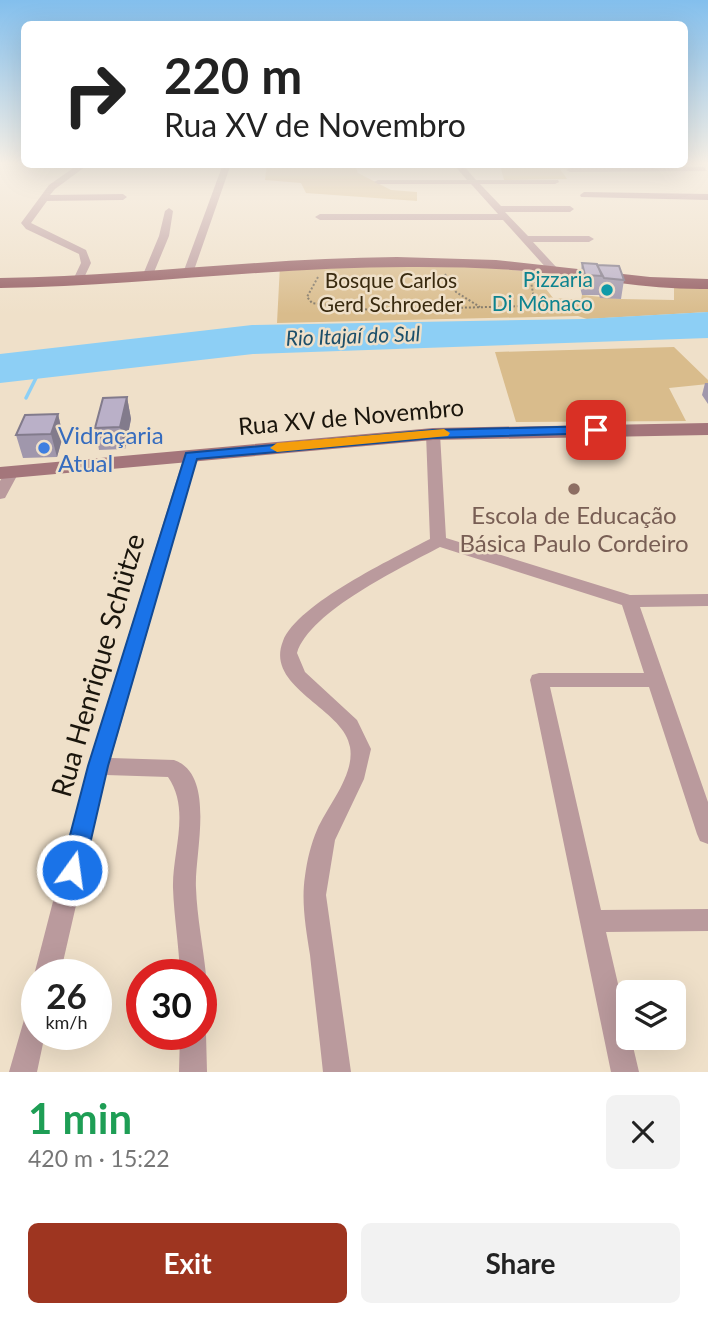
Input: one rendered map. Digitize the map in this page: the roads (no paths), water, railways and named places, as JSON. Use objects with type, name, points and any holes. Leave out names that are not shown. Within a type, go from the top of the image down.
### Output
[{"type":"main road","points":[[0,282],[77,282],[273,265],[365,261],[643,283],[708,284]]},
{"type":"main road","name":"Rua XV de Novembro","points":[[6,472],[433,434],[708,429]]},
{"type":"street","points":[[33,214],[26,223],[29,227],[83,252],[86,262],[77,282]]},
{"type":"street","points":[[147,277],[164,236],[168,214]]},
{"type":"street","points":[[188,273],[209,214]]},
{"type":"street","points":[[503,214],[526,239],[547,276]]},
{"type":"street","points":[[320,217],[506,217]]},
{"type":"street","points":[[526,239],[589,239]]},
{"type":"street","points":[[433,434],[438,541]]},
{"type":"street","name":"Rua Henrique Schütze","points":[[51,959],[98,766],[191,456]]},
{"type":"street","points":[[0,495],[6,472]]},
{"type":"street","points":[[337,1072],[314,895],[317,866],[326,834],[358,769],[360,745],[348,724],[307,686],[289,661],[289,643],[298,629],[319,611],[438,541],[629,601],[708,600]]},
{"type":"street","points":[[629,601],[708,834]]},
{"type":"street","points":[[625,1072],[539,680],[656,680]]},
{"type":"street","points":[[98,766],[163,766],[174,769],[188,792],[191,826],[184,875],[191,959]]},
{"type":"street","points":[[592,921],[708,920]]},
{"type":"street","points":[[23,1072],[28,1050]]},
{"type":"street","points":[[193,1050],[193,1072]]},
{"type":"water","name":"Rio Itajaí do Sul","points":[[708,312],[708,338],[253,354],[0,383],[0,354],[252,325],[583,319]]},
{"type":"waterway","points":[[26,398],[38,374]]},
{"type":"place","name":"Pizzaria Di Mônaco","points":[[607,290]]},
{"type":"place","name":"Vidraçaria Atual","points":[[44,448]]},
{"type":"place","name":"Escola de Educação Básica Paulo Cordeiro","points":[[574,489]]},
{"type":"park label","name":"Bosque Carlos Gerd Schroeder","points":[[391,291]]}]
